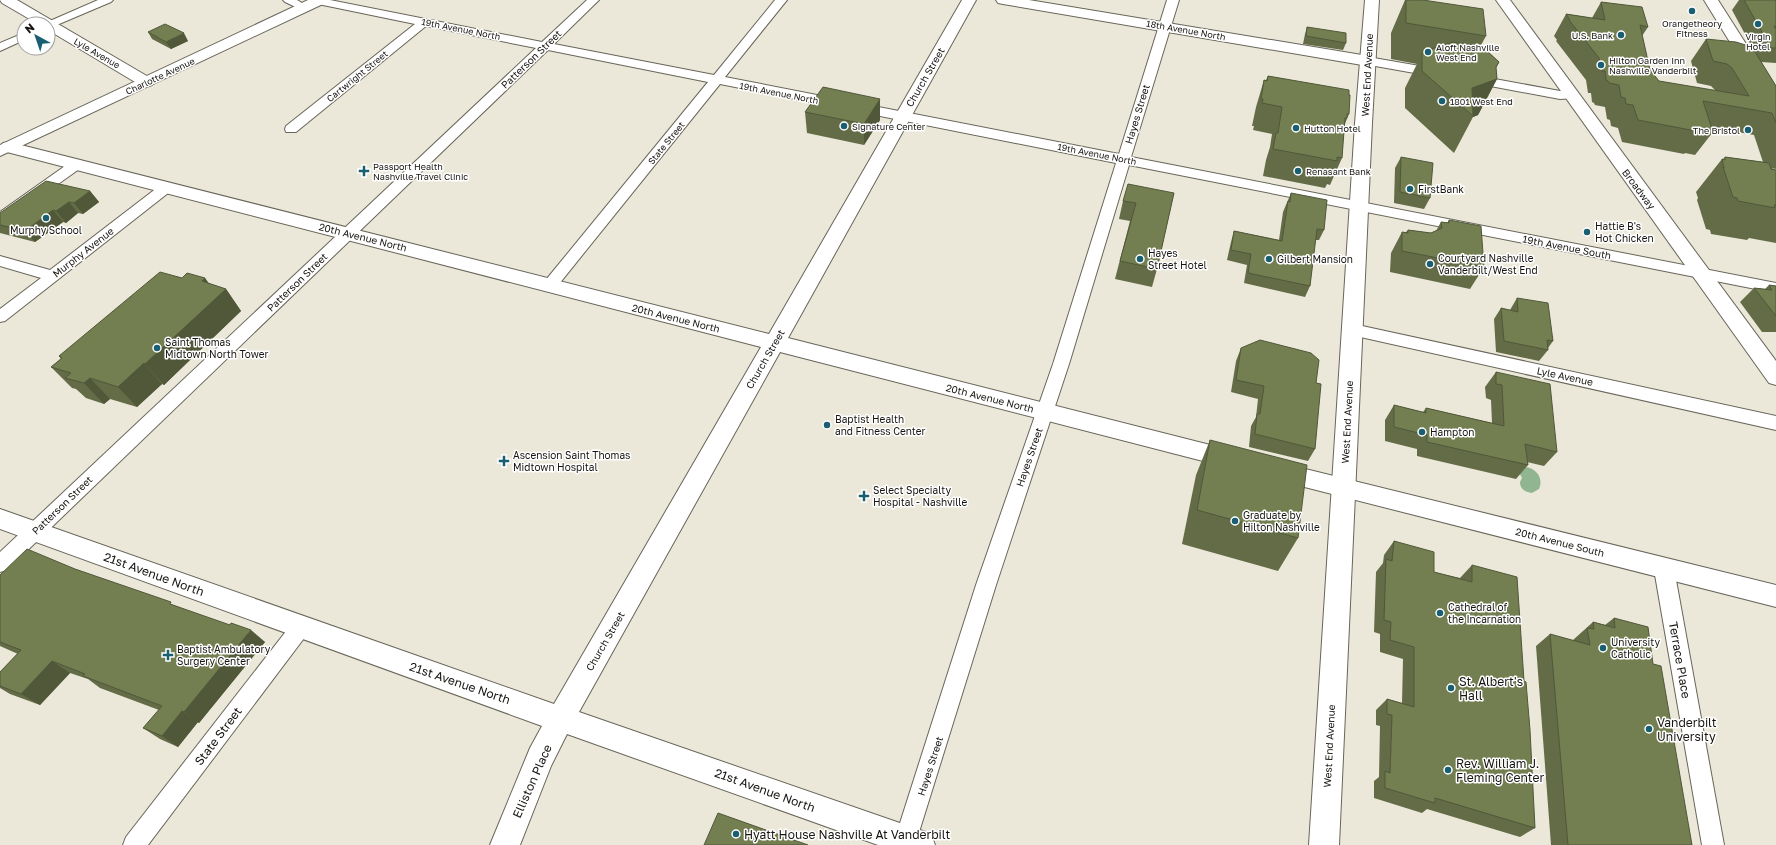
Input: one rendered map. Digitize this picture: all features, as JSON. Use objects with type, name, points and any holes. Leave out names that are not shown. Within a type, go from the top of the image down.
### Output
[{"type":"main road","name":"Lyle Avenue","points":[[7,0],[34,16]]},
{"type":"main road","name":"Charlotte Avenue","points":[[4,149],[319,0]]},
{"type":"main road","name":"Church Street","points":[[561,718],[969,0]]},
{"type":"main road","name":"18th Avenue North","points":[[1003,0],[1368,61]]},
{"type":"main road","name":"West End Avenue","points":[[1324,845],[1353,330],[1358,205],[1372,0]]},
{"type":"main road","name":"Broadway","points":[[1503,0],[1776,377]]},
{"type":"main road","points":[[1711,0],[1775,101]]},
{"type":"main road","name":"Lyle Avenue","points":[[56,29],[146,82]]},
{"type":"main road","name":"20th Avenue North","points":[[4,149],[77,164],[1344,488]]},
{"type":"main road","name":"20th Avenue South","points":[[1344,488],[1776,596]]},
{"type":"main road","name":"21st Avenue North","points":[[0,519],[910,843]]},
{"type":"main road","name":"Elliston Place","points":[[505,845],[540,758],[561,718]]},
{"type":"main road","points":[[490,845],[540,758]]},
{"type":"street","points":[[56,21],[107,0]]},
{"type":"street","points":[[289,0],[304,8]]},
{"type":"street","name":"19th Avenue North","points":[[319,0],[716,80],[1358,205]]},
{"type":"street","name":"Patterson Street","points":[[0,564],[593,0]]},
{"type":"street","name":"State Street","points":[[550,285],[781,0]]},
{"type":"street","name":"Hayes Street","points":[[910,843],[989,578],[1045,412],[1173,0]]},
{"type":"street","name":"Cartwright Street","points":[[290,129],[424,22]]},
{"type":"street","points":[[0,46],[16,39]]},
{"type":"street","points":[[1368,61],[1449,75]]},
{"type":"street","points":[[1464,78],[1560,95],[1571,95]]},
{"type":"street","points":[[0,219],[77,164]]},
{"type":"street","name":"Murphy Avenue","points":[[0,317],[167,187]]},
{"type":"street","name":"19th Avenue South","points":[[1358,205],[1776,288]]},
{"type":"street","points":[[0,261],[53,276]]},
{"type":"street","name":"Lyle Avenue","points":[[1353,330],[1776,423]]},
{"type":"street","name":"Terrace Place","points":[[1664,569],[1713,845]]},
{"type":"street","name":"State Street","points":[[134,845],[301,627]]},
{"type":"shaded area","points":[[1525,467],[1533,469],[1540,477],[1539,489],[1532,493],[1523,490],[1520,484],[1522,478],[1519,472]]},
{"type":"building","points":[[1406,0],[1423,0],[1483,9],[1486,36],[1406,23]]},
{"type":"building","points":[[1744,0],[1776,0],[1776,27],[1774,26],[1776,29],[1776,48],[1771,48]]},
{"type":"building","points":[[1601,2],[1642,7],[1648,27],[1640,25],[1650,70],[1659,81],[1749,96],[1732,68],[1727,64],[1713,61],[1706,39],[1736,42],[1752,47],[1776,86],[1776,123],[1772,113],[1703,101],[1713,132],[1701,130],[1701,132],[1638,120],[1633,105],[1626,104],[1625,98],[1621,97],[1619,85],[1609,83],[1606,80],[1605,71],[1602,71],[1599,58],[1569,20],[1566,14],[1605,20]]},
{"type":"building","points":[[165,24],[184,33],[166,42],[148,32]]},
{"type":"building","points":[[1307,27],[1346,33],[1346,43],[1306,36]]},
{"type":"building","points":[[1453,42],[1487,48],[1487,51],[1499,62],[1496,67],[1497,79],[1472,88],[1473,116],[1422,71],[1422,52]]},
{"type":"building","points":[[1268,76],[1349,90],[1349,114],[1347,114],[1347,118],[1345,118],[1342,158],[1337,157],[1337,161],[1273,149],[1276,133],[1278,133],[1282,107],[1262,103],[1263,99],[1261,99],[1264,80],[1267,81]]},
{"type":"building","points":[[823,87],[880,99],[864,124],[805,112]]},
{"type":"building","points":[[1401,157],[1433,163],[1430,198],[1400,192]]},
{"type":"building","points":[[1725,157],[1769,163],[1771,169],[1776,170],[1775,208],[1738,201],[1737,198],[1733,197],[1723,167],[1724,168],[1722,159],[1725,160]]},
{"type":"building","points":[[46,181],[90,191],[74,203],[69,202],[56,211],[53,210],[25,231],[0,225],[0,213]]},
{"type":"building","points":[[1128,184],[1174,193],[1157,269],[1120,261],[1136,203],[1123,201]]},
{"type":"building","points":[[1291,193],[1327,200],[1324,230],[1317,229],[1310,286],[1248,273],[1251,254],[1231,250],[1234,231],[1282,241],[1288,201],[1290,202]]},
{"type":"building","points":[[1449,220],[1481,226],[1484,267],[1402,251],[1402,232],[1408,233],[1408,230],[1431,233],[1442,228],[1441,222],[1449,223]]},
{"type":"building","points":[[160,272],[182,278],[187,273],[205,278],[202,281],[226,289],[118,387],[90,378],[84,383],[65,378],[71,373],[51,367],[62,358],[59,356]]},
{"type":"building","points":[[1769,285],[1776,286],[1776,316],[1754,288],[1772,290]]},
{"type":"building","points":[[1517,298],[1548,303],[1553,341],[1547,340],[1548,350],[1504,341],[1501,308],[1518,312]]},
{"type":"building","points":[[1260,340],[1311,353],[1319,360],[1316,383],[1321,384],[1315,449],[1255,434],[1257,414],[1260,414],[1264,386],[1236,380],[1241,348]]},
{"type":"building","points":[[1496,372],[1550,384],[1557,452],[1525,444],[1528,465],[1427,442],[1427,435],[1394,427],[1394,405],[1426,413],[1426,408],[1504,426],[1502,385],[1496,384]]},
{"type":"building","points":[[1210,440],[1307,465],[1298,538],[1197,510]]},
{"type":"building","points":[[1394,541],[1434,552],[1434,572],[1472,582],[1472,565],[1517,577],[1524,681],[1526,682],[1530,730],[1535,828],[1435,798],[1435,803],[1385,788],[1385,771],[1390,773],[1392,715],[1387,714],[1387,699],[1414,707],[1414,647],[1390,640],[1391,622],[1384,620],[1386,559],[1392,561]]},
{"type":"building","name":"Baptist Ambulatory Surgery Center","points":[[27,549],[75,569],[171,602],[170,604],[230,625],[231,623],[251,630],[184,712],[182,711],[162,736],[143,728],[162,706],[83,676],[85,674],[52,661],[21,694],[0,686],[0,672],[21,650],[0,642],[0,575]]},
{"type":"building","points":[[1614,618],[1648,627],[1653,664],[1661,666],[1692,845],[1568,845],[1550,634],[1590,645],[1587,628],[1594,629],[1593,622],[1615,628]]},
{"type":"building","points":[[718,813],[808,845],[704,845]]},
{"type":"place","name":"Orangetheory Fitness","points":[[1692,11]]},
{"type":"place","name":"Virgin Hotel","points":[[1758,24]]},
{"type":"place","name":"U.S. Bank","points":[[1621,35]]},
{"type":"place","name":"Aloft Nashville West End","points":[[1428,52]]},
{"type":"place","name":"Hilton Garden Inn Nashville Vanderbilt","points":[[1601,65]]},
{"type":"place","name":"1801 West End","points":[[1442,101]]},
{"type":"place","name":"Signature Center","points":[[844,126]]},
{"type":"place","name":"Hutton Hotel","points":[[1296,128]]},
{"type":"place","name":"The Bristol","points":[[1748,130]]},
{"type":"place","name":"Passport Health Nashville Travel Clinic","points":[[364,171]]},
{"type":"place","name":"Renasant Bank","points":[[1298,171]]},
{"type":"place","name":"FirstBank","points":[[1410,189]]},
{"type":"place","name":"Murphy School","points":[[46,218]]},
{"type":"place","name":"Hattie B's Hot Chicken","points":[[1587,232]]},
{"type":"place","name":"Hayes Street Hotel","points":[[1140,259]]},
{"type":"place","name":"Gilbert Mansion","points":[[1269,259]]},
{"type":"place","name":"Courtyard Nashville Vanderbilt/West End","points":[[1430,264]]},
{"type":"place","name":"Saint Thomas Midtown North Tower","points":[[157,348]]},
{"type":"place","name":"Baptist Health and Fitness Center","points":[[827,425]]},
{"type":"place","name":"Hampton","points":[[1422,432]]},
{"type":"place","name":"Ascension Saint Thomas Midtown Hospital","points":[[504,461]]},
{"type":"place","name":"Select Specialty Hospital - Nashville","points":[[864,496]]},
{"type":"place","name":"Graduate by Hilton Nashville","points":[[1235,521]]},
{"type":"place","name":"Cathedral of the Incarnation","points":[[1440,613]]},
{"type":"place","name":"University Catholic","points":[[1603,648]]},
{"type":"place","name":"Baptist Ambulatory Surgery Center","points":[[168,655]]},
{"type":"place","name":"St. Albert's Hall","points":[[1451,688]]},
{"type":"place","name":"Vanderbilt University","points":[[1649,729]]},
{"type":"place","name":"Rev. William J. Fleming Center","points":[[1448,770]]},
{"type":"place","name":"Hyatt House Nashville At Vanderbilt","points":[[736,834]]}]
